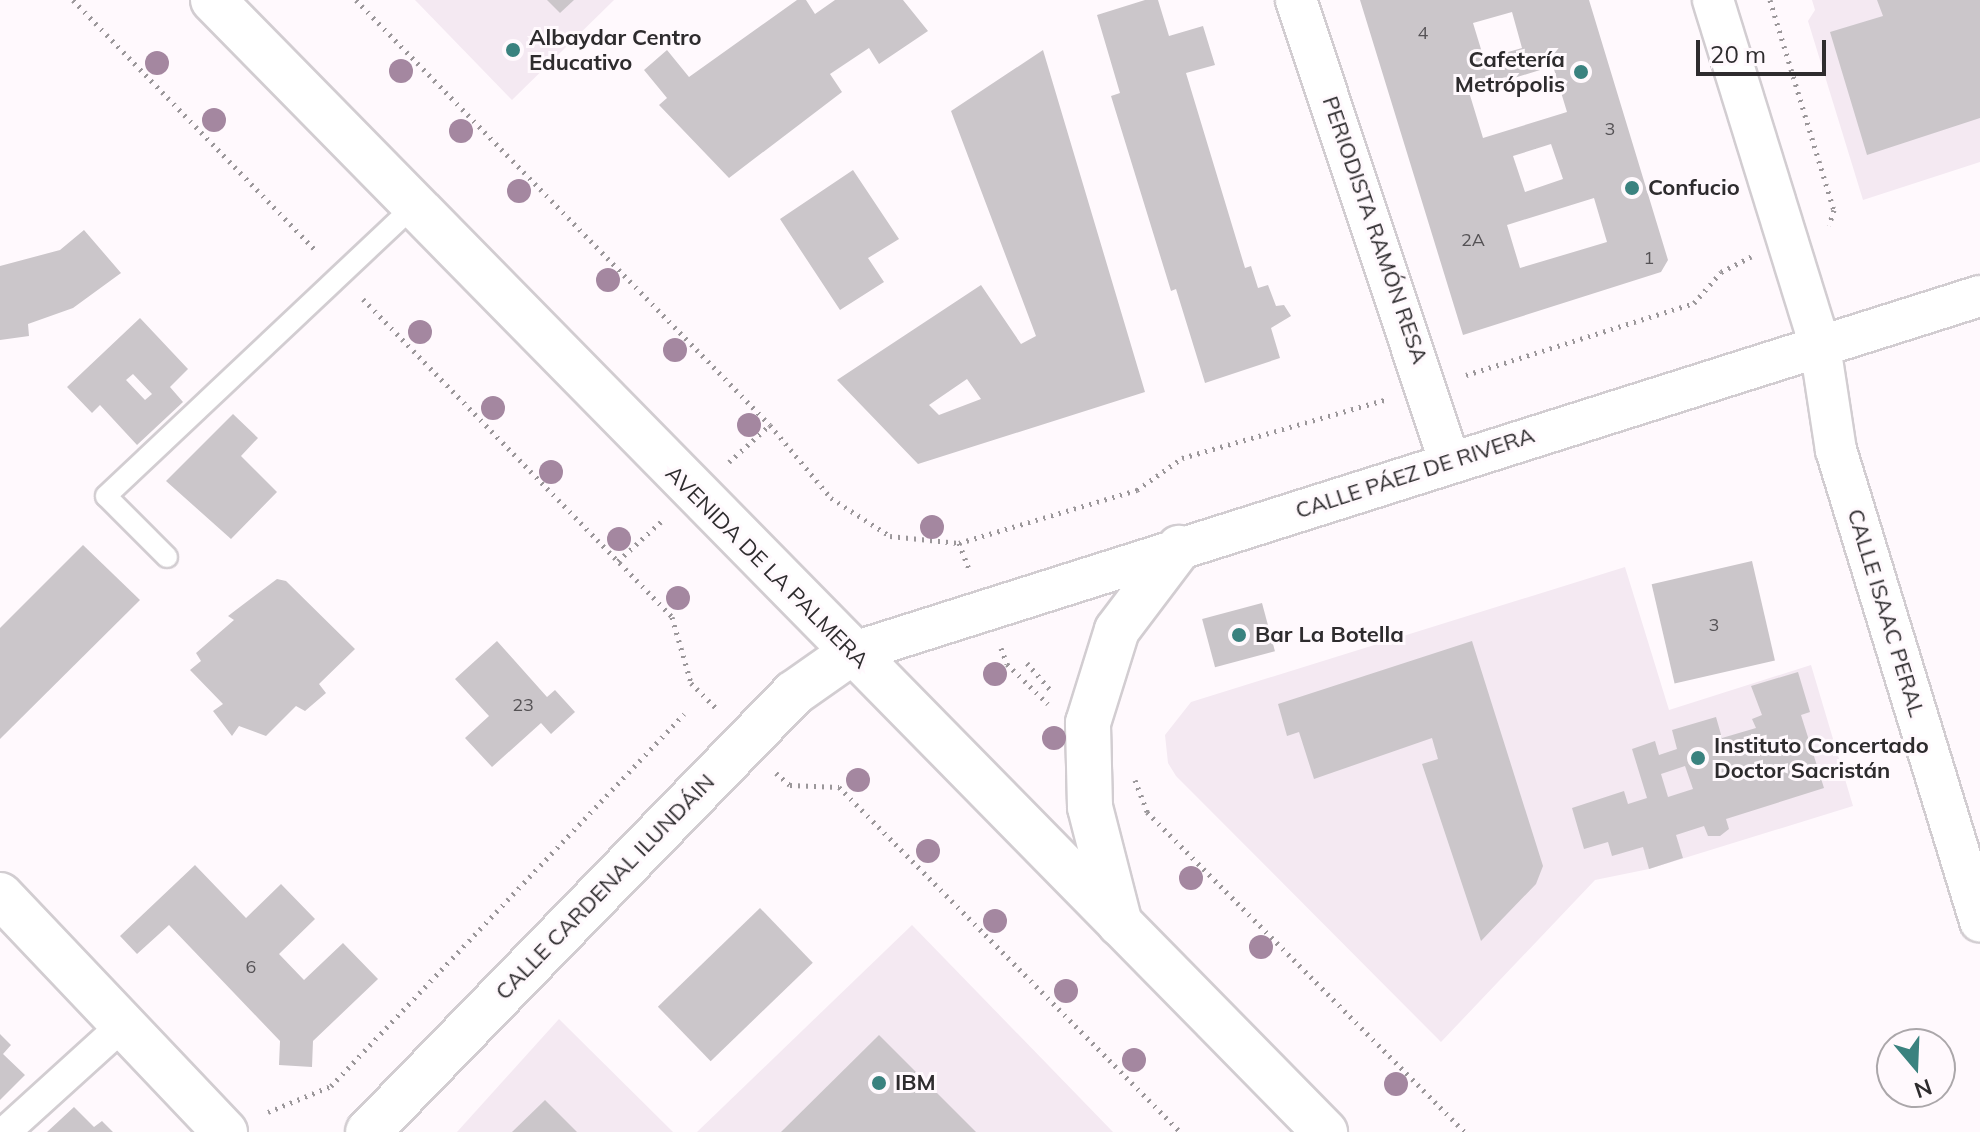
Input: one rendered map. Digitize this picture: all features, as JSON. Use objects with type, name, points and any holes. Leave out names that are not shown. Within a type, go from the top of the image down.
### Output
[{"type":"main road","name":"AVENIDA DE LA PALMERA","points":[[213,0],[851,653],[1325,1132]]},
{"type":"main road","points":[[1121,926],[1090,807],[1088,723],[1117,630],[1179,548]]},
{"type":"main road","name":"CALLE CARDENAL ILUNDÁIN","points":[[368,1132],[794,693],[851,653]]},
{"type":"main road","points":[[0,895],[225,1132]]},
{"type":"street","name":"PERIODISTA RAMÓN RESA","points":[[1296,0],[1450,462]]},
{"type":"street","name":"CALLE ISAAC PERAL","points":[[1713,0],[1820,346],[1836,450],[1980,922]]},
{"type":"street","name":"CALLE PÁEZ DE RIVERA","points":[[851,653],[1980,296]]},
{"type":"street","points":[[5,1132],[123,1025]]},
{"type":"lane","points":[[167,557],[106,496],[414,206]]},
{"type":"path","points":[[356,0],[770,425],[831,498],[890,536],[959,543],[1137,490],[1182,458],[1391,398]]},
{"type":"path","points":[[1770,0],[1834,210],[1827,230]]},
{"type":"path","points":[[1455,378],[1694,303],[1721,272],[1741,260]]},
{"type":"path","points":[[618,561],[672,617],[691,683],[714,706]]},
{"type":"path","points":[[1027,663],[1053,694]]},
{"type":"path","points":[[1007,664],[1056,712]]},
{"type":"path","points":[[268,1112],[331,1086],[684,714]]},
{"type":"path","points":[[1131,768],[1147,812],[1465,1132]]},
{"type":"path","points":[[771,769],[790,785],[839,787],[1181,1132]]},
{"type":"shaded area","name":"Albaydar Centro Educativo","points":[[415,0],[614,0],[512,100]]},
{"type":"shaded area","points":[[1812,0],[1980,0],[1980,162],[1863,200],[1808,21],[1815,10]]},
{"type":"shaded area","points":[[1625,567],[1669,710],[1811,665],[1853,806],[1649,869],[1595,880],[1441,1042],[1176,776],[1168,763],[1165,735],[1191,702]]},
{"type":"shaded area","points":[[912,925],[1113,1132],[697,1132]]},
{"type":"shaded area","points":[[559,1019],[673,1132],[457,1132]]},
{"type":"building","points":[[547,0],[574,0],[560,13]]},
{"type":"building","points":[[797,0],[806,0],[815,14],[835,0],[903,0],[928,31],[879,64],[869,48],[830,74],[842,92],[729,178],[659,105],[667,98],[644,70],[667,50],[689,77]]},
{"type":"building","points":[[1145,0],[1158,0],[1169,36],[1203,26],[1215,65],[1186,73],[1245,268],[1251,266],[1258,288],[1268,285],[1276,306],[1284,305],[1291,316],[1271,328],[1280,358],[1205,383],[1176,289],[1171,291],[1111,96],[1120,93],[1097,15]]},
{"type":"building","points":[[1360,0],[1589,0],[1668,260],[1661,272],[1463,335]],"holes":[[[1512,12],[1522,48],[1484,59],[1473,23]],[[1553,66],[1567,112],[1483,138],[1469,92]],[[1551,144],[1563,179],[1525,192],[1513,156]],[[1594,198],[1607,242],[1520,268],[1507,225]]]},
{"type":"building","points":[[1877,0],[1980,0],[1980,118],[1867,155],[1830,32],[1883,16]]},
{"type":"building","points":[[1043,50],[1145,392],[918,464],[837,380],[981,285],[1021,344],[1036,336],[951,111]],"holes":[[[967,379],[981,399],[939,415],[929,405]]]},
{"type":"building","points":[[853,170],[899,239],[868,258],[884,282],[840,310],[780,219]]},
{"type":"building","points":[[84,230],[121,273],[73,308],[28,324],[29,336],[0,340],[0,266],[60,250]]},
{"type":"building","points":[[140,318],[188,369],[170,387],[183,402],[137,445],[100,405],[92,413],[67,387]],"holes":[[[133,374],[152,394],[145,400],[126,380]]]},
{"type":"building","points":[[233,414],[258,438],[241,456],[277,492],[231,539],[166,481]]},
{"type":"building","points":[[83,545],[140,600],[0,739],[0,628]]},
{"type":"building","points":[[1752,561],[1775,660],[1675,684],[1652,584]]},
{"type":"building","points":[[277,579],[286,581],[355,649],[319,684],[326,693],[305,711],[296,706],[266,736],[239,726],[232,736],[213,711],[223,704],[190,670],[201,661],[196,653],[234,620],[228,616]]},
{"type":"building","name":"Bar La Botella","points":[[1262,603],[1275,651],[1215,667],[1202,619]]},
{"type":"building","points":[[497,641],[547,697],[555,690],[575,712],[551,734],[541,723],[492,767],[465,738],[489,716],[455,679]]},
{"type":"building","points":[[1472,641],[1543,866],[1536,884],[1481,941],[1422,764],[1438,759],[1432,738],[1314,779],[1299,732],[1287,736],[1278,704]]},
{"type":"building","points":[[1798,672],[1810,712],[1801,715],[1824,788],[1726,819],[1729,829],[1720,836],[1708,836],[1704,826],[1676,835],[1683,858],[1649,869],[1643,847],[1612,856],[1608,842],[1584,849],[1572,808],[1624,791],[1628,804],[1647,798],[1632,749],[1655,741],[1659,755],[1677,749],[1672,730],[1716,717],[1722,738],[1756,728],[1752,719],[1762,715],[1751,686]],"holes":[[[1685,766],[1693,789],[1668,797],[1661,774]]]},
{"type":"building","points":[[195,865],[246,918],[281,884],[315,919],[279,954],[304,980],[343,943],[378,979],[313,1041],[312,1067],[279,1065],[280,1041],[169,925],[137,954],[120,936]]},
{"type":"building","points":[[760,908],[813,963],[711,1061],[658,1007]]},
{"type":"building","points":[[0,1034],[11,1045],[3,1054],[25,1075],[0,1100]]},
{"type":"building","name":"IBM","points":[[879,1035],[976,1132],[781,1132]]},
{"type":"building","points":[[545,1100],[577,1132],[512,1132]]},
{"type":"building","points":[[74,1107],[94,1127],[102,1121],[113,1132],[47,1132]]},
{"type":"place","name":"Albaydar Centro Educativo","points":[[513,50]]},
{"type":"place","name":"Cafetería Metrópolis","points":[[1581,72]]},
{"type":"place","name":"Confucio","points":[[1632,188]]},
{"type":"place","name":"Bar La Botella","points":[[1239,635]]},
{"type":"place","name":"Instituto Concertado Doctor Sacristán","points":[[1698,758]]},
{"type":"place","name":"IBM","points":[[879,1083]]}]
